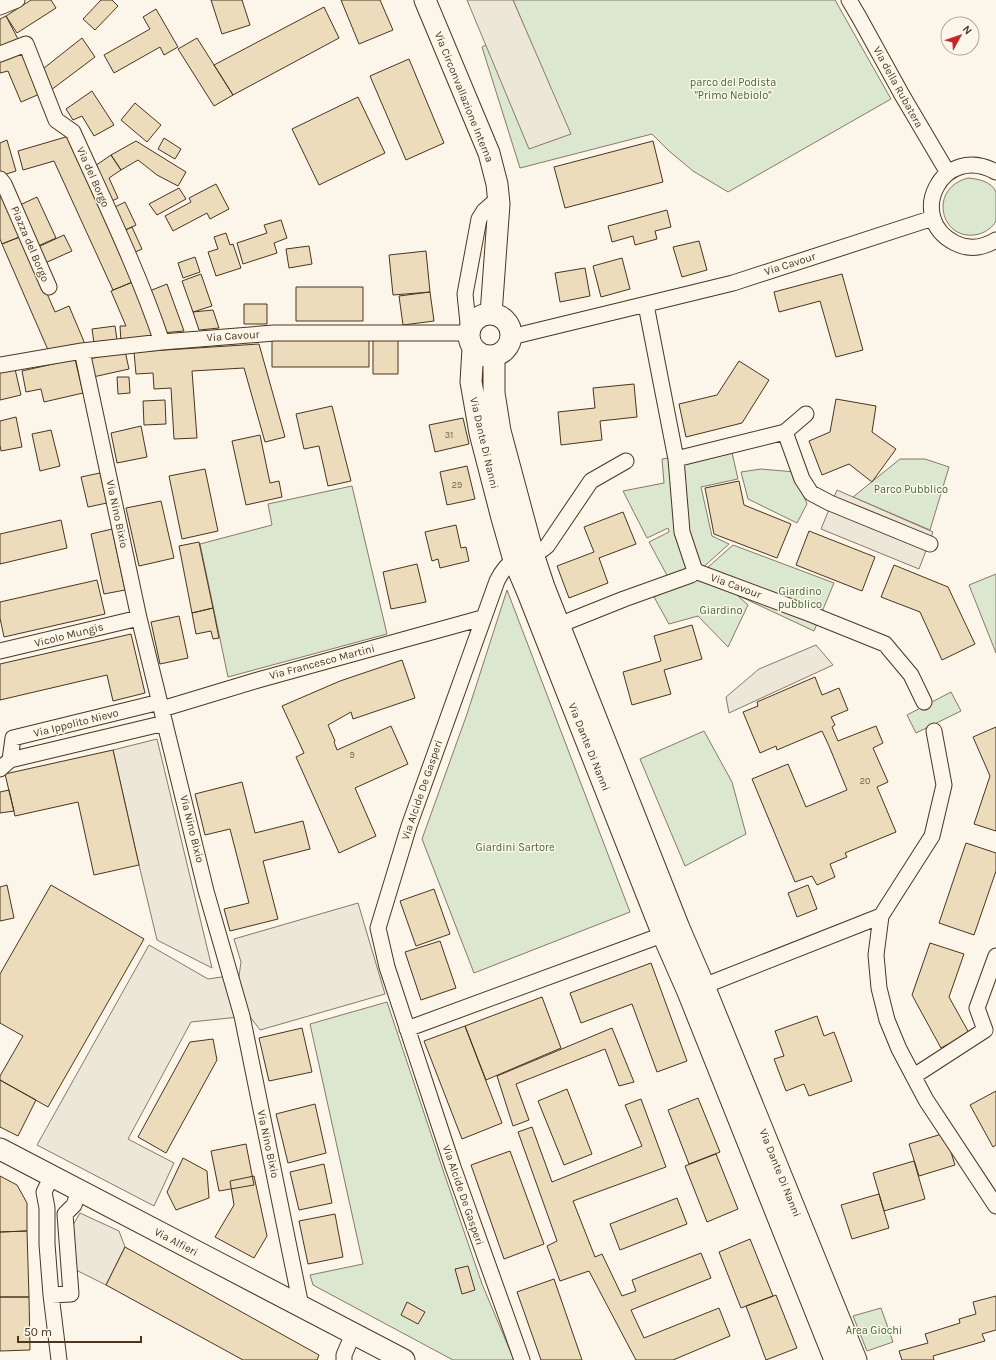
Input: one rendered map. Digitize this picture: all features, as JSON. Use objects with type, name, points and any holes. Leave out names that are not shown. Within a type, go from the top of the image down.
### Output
[{"type":"street","name":"Via Circonvallazione Interna","points":[[425,0],[489,153],[497,184],[499,198],[502,324]]},
{"type":"street","name":"Via della Rubatera","points":[[849,0],[948,173]]},
{"type":"street","name":"Via del Borgo","points":[[0,54],[26,44],[56,120],[73,132],[145,294],[162,342]]},
{"type":"street","points":[[489,153],[504,170],[513,194],[502,324],[509,343],[506,349],[501,353],[494,356],[484,356],[471,341],[470,328],[476,319],[486,314],[502,324]]},
{"type":"street","points":[[996,172],[987,167],[974,164],[960,167],[948,173],[939,182],[934,193],[932,205],[933,218],[939,230],[949,240],[961,246],[974,248],[988,245],[996,240]]},
{"type":"street","name":"Piazza del Borgo","points":[[0,179],[4,184],[49,287]]},
{"type":"street","name":"Via Dante Di Nanni","points":[[499,198],[484,211],[480,220],[464,294],[471,341],[471,382],[476,411],[502,518],[559,625],[671,931]]},
{"type":"street","name":"Via Cavour","points":[[502,324],[646,305],[734,282],[933,218]]},
{"type":"street","name":"Via Cavour","points":[[646,305],[676,459],[682,532],[695,571],[813,615],[885,644],[911,675],[924,702]]},
{"type":"street","name":"Via Cavour","points":[[0,365],[82,351],[162,342],[274,333],[471,341]]},
{"type":"street","name":"Via Nino Bixio","points":[[82,351],[139,616],[206,890],[242,1016],[301,1306]]},
{"type":"street","name":"Via Dante Di Nanni","points":[[494,356],[494,394],[528,593],[671,931],[856,1360]]},
{"type":"street","points":[[676,459],[786,432],[806,414]]},
{"type":"street","points":[[786,432],[802,479],[811,493],[830,503],[930,544]]},
{"type":"street","points":[[523,557],[541,552],[547,546],[591,481],[626,461]]},
{"type":"street","name":"Via Alcide De Gasperi","points":[[522,1360],[455,1175],[387,966],[378,928],[409,826],[496,581],[503,570],[523,557]]},
{"type":"street","points":[[559,625],[624,599],[691,575]]},
{"type":"street","name":"Vicolo Mungis","points":[[0,652],[139,616]]},
{"type":"street","name":"Via Francesco Martini","points":[[162,711],[258,680],[482,618]]},
{"type":"street","name":"Via Ippolito Nievo","points":[[5,764],[162,711]]},
{"type":"street","name":"Via Ippolito Nievo","points":[[5,764],[13,738],[162,711]]},
{"type":"street","points":[[934,731],[944,785],[932,836],[881,916],[876,955],[878,988],[887,1020],[899,1049],[926,1100],[996,1206]]},
{"type":"street","points":[[696,989],[881,916]]},
{"type":"street","points":[[407,1029],[671,931]]},
{"type":"street","points":[[914,1076],[985,1030],[977,1008],[996,956]]},
{"type":"street","name":"Via Dante Di Nanni","points":[[696,989],[835,1360]]},
{"type":"street","name":"Via Alfieri","points":[[0,1149],[301,1306],[392,1357]]},
{"type":"street","points":[[52,1176],[44,1192],[47,1208],[47,1244],[51,1295],[59,1360]]},
{"type":"street","points":[[51,1295],[71,1294],[65,1214],[74,1204],[79,1191]]},
{"type":"street","points":[[47,1208],[54,1214],[65,1214]]},
{"type":"street","points":[[344,1360],[344,1355],[353,1334]]},
{"type":"green space","name":"parco del Podista \"Primo Nebiolo\"","points":[[513,0],[835,0],[891,99],[728,192],[693,171],[669,151],[652,134],[520,168],[482,47],[524,26]]},
{"type":"green space","points":[[968,178],[988,183],[996,192],[996,221],[989,229],[979,234],[966,235],[956,231],[948,224],[944,214],[943,203],[947,193],[955,184]]},
{"type":"green space","points":[[731,448],[738,479],[701,487],[712,536],[729,544],[689,580],[697,577],[733,545],[834,583],[814,631],[737,595],[748,605],[728,647],[698,616],[669,624],[654,597],[688,581],[669,579],[649,542],[669,532],[668,528],[647,538],[623,491],[664,483],[662,459]]},
{"type":"green space","name":"Parco Pubblico","points":[[900,459],[925,459],[949,467],[930,530],[853,497]]},
{"type":"green space","points":[[761,469],[795,472],[807,504],[797,523],[748,499],[741,472]]},
{"type":"green space","points":[[352,486],[387,634],[228,677],[200,544],[272,525],[268,504]]},
{"type":"green space","points":[[996,574],[996,653],[969,585]]},
{"type":"green space","name":"Giardini Sartore","points":[[507,590],[630,912],[474,973],[422,839],[467,714]]},
{"type":"green space","points":[[951,692],[961,711],[916,733],[907,715]]},
{"type":"green space","points":[[704,731],[732,782],[746,834],[685,866],[640,759]]},
{"type":"green space","points":[[387,1002],[482,1284],[514,1360],[453,1360],[313,1285],[310,1275],[363,1264],[310,1024]]},
{"type":"green space","name":"Area Giochi","points":[[881,1308],[893,1342],[867,1351],[853,1316]]},
{"type":"shaded area","points":[[467,0],[513,0],[571,134],[529,149]]},
{"type":"shaded area","points":[[837,490],[933,532],[919,569],[821,529]]},
{"type":"shaded area","points":[[816,645],[833,665],[729,713],[726,697],[759,669]]},
{"type":"shaded area","points":[[157,739],[212,968],[157,940],[113,750]]},
{"type":"shaded area","points":[[358,903],[385,994],[260,1030],[236,998],[241,962],[234,939]]},
{"type":"shaded area","points":[[149,945],[208,979],[228,976],[239,1017],[191,1022],[128,1139],[174,1163],[154,1206],[37,1145]]},
{"type":"shaded area","points":[[80,1213],[119,1231],[125,1247],[106,1285],[76,1270],[73,1225]]},
{"type":"building","points":[[31,0],[51,0],[56,8],[17,33],[6,16]]},
{"type":"building","points":[[101,0],[112,0],[118,6],[95,30],[83,19]]},
{"type":"building","points":[[211,0],[242,0],[250,25],[222,34]]},
{"type":"building","points":[[341,0],[380,0],[393,30],[359,44]]},
{"type":"building","points":[[324,7],[339,38],[233,95],[214,65]]},
{"type":"building","points":[[156,9],[178,47],[164,55],[160,47],[114,73],[104,55],[150,29],[143,17]]},
{"type":"building","points":[[6,16],[18,39],[0,48],[0,19]]},
{"type":"building","points":[[82,38],[95,57],[47,93],[39,72]]},
{"type":"building","points":[[197,38],[233,95],[214,106],[178,49]]},
{"type":"building","points":[[24,48],[42,93],[21,102],[8,71],[0,73],[0,57]]},
{"type":"building","points":[[409,59],[444,143],[406,160],[370,76]]},
{"type":"building","points":[[92,91],[114,125],[94,136],[82,116],[73,120],[66,109]]},
{"type":"building","points":[[358,97],[385,153],[319,185],[292,129]]},
{"type":"building","points":[[135,103],[161,125],[147,142],[121,120]]},
{"type":"building","points":[[69,136],[135,281],[113,290],[54,161],[23,170],[18,151]]},
{"type":"building","points":[[164,138],[181,149],[175,159],[158,149]]},
{"type":"building","points":[[7,140],[16,171],[0,176],[0,143]]},
{"type":"building","points":[[136,141],[186,172],[178,186],[157,175],[138,160],[121,170],[111,155]]},
{"type":"building","points":[[653,141],[663,182],[565,208],[554,167]]},
{"type":"building","points":[[111,155],[121,170],[109,178],[118,198],[108,203],[92,168]]},
{"type":"building","points":[[216,184],[229,209],[210,219],[207,213],[173,231],[165,216],[191,202],[189,198]]},
{"type":"building","points":[[0,185],[22,236],[2,244],[0,239]]},
{"type":"building","points":[[179,188],[186,199],[157,215],[149,204]]},
{"type":"building","points":[[37,197],[56,238],[38,246],[20,205]]},
{"type":"building","points":[[125,202],[136,225],[121,232],[111,209]]},
{"type":"building","points":[[667,210],[671,227],[655,231],[657,239],[635,245],[633,236],[612,242],[608,226]]},
{"type":"building","points":[[281,220],[287,238],[274,243],[277,253],[243,264],[237,243],[267,233],[264,225]]},
{"type":"building","points":[[132,227],[142,249],[131,254],[121,232]]},
{"type":"building","points":[[226,233],[230,245],[233,244],[241,268],[216,276],[208,252],[218,249],[214,237]]},
{"type":"building","points":[[64,235],[72,251],[45,263],[38,247]]},
{"type":"building","points":[[22,236],[55,312],[69,306],[85,344],[48,350],[2,244]]},
{"type":"building","points":[[699,241],[707,270],[682,277],[673,247]]},
{"type":"building","points":[[309,246],[312,264],[289,268],[286,249]]},
{"type":"building","points":[[426,251],[430,292],[393,295],[389,255]]},
{"type":"building","points":[[195,257],[200,272],[183,278],[178,263]]},
{"type":"building","points":[[622,258],[630,289],[601,297],[593,266]]},
{"type":"building","points":[[585,268],[590,296],[560,302],[555,273]]},
{"type":"building","points":[[201,274],[212,306],[193,312],[182,281]]},
{"type":"building","points":[[842,274],[863,350],[836,357],[820,301],[779,312],[774,292]]},
{"type":"building","points":[[135,281],[158,334],[121,342],[120,326],[126,326],[111,291]]},
{"type":"building","points":[[167,284],[184,331],[161,333],[147,292]]},
{"type":"building","points":[[296,287],[363,287],[363,321],[296,321]]},
{"type":"building","points":[[430,292],[434,321],[403,325],[399,296]]},
{"type":"building","points":[[244,304],[267,304],[267,324],[244,324]]},
{"type":"building","points":[[213,310],[219,328],[199,330],[193,312]]},
{"type":"building","points":[[115,326],[117,340],[94,343],[92,329]]},
{"type":"building","points":[[373,339],[398,339],[398,374],[373,374]]},
{"type":"building","points":[[272,340],[369,340],[369,367],[272,367]]},
{"type":"building","points":[[259,344],[285,437],[265,442],[244,368],[192,371],[197,438],[174,439],[171,388],[154,389],[153,373],[136,374],[134,352]]},
{"type":"building","points":[[125,351],[129,369],[93,377],[89,359]]},
{"type":"building","points":[[75,359],[83,393],[44,402],[41,389],[26,392],[22,371]]},
{"type":"building","points":[[739,361],[769,380],[742,423],[686,437],[679,404],[717,395]]},
{"type":"building","points":[[15,369],[21,395],[0,400],[0,372]]},
{"type":"building","points":[[117,377],[129,377],[130,393],[118,394]]},
{"type":"building","points":[[634,384],[637,417],[600,421],[602,440],[561,445],[558,412],[595,408],[593,388]]},
{"type":"building","points":[[836,399],[876,406],[872,432],[896,449],[872,482],[849,464],[822,475],[809,441],[830,432]]},
{"type":"building","points":[[165,400],[166,424],[144,425],[143,401]]},
{"type":"building","points":[[332,406],[351,481],[328,486],[319,446],[304,449],[296,414]]},
{"type":"building","points":[[16,417],[22,447],[1,451],[0,421]]},
{"type":"building","points":[[463,418],[469,444],[435,452],[429,425]]},
{"type":"building","points":[[141,426],[147,457],[117,463],[111,433]]},
{"type":"building","points":[[51,430],[60,466],[40,471],[32,434]]},
{"type":"building","points":[[260,435],[270,483],[279,481],[282,497],[246,505],[232,441]]},
{"type":"building","points":[[467,466],[475,499],[447,505],[440,472]]},
{"type":"building","points":[[205,469],[218,531],[182,539],[169,476]]},
{"type":"building","points":[[100,473],[107,503],[88,507],[81,477]]},
{"type":"building","points":[[739,481],[744,505],[791,524],[777,558],[714,534],[705,488]]},
{"type":"building","points":[[161,501],[174,558],[139,566],[126,508]]},
{"type":"building","points":[[623,512],[636,544],[599,558],[608,583],[569,598],[557,566],[594,552],[584,527]]},
{"type":"building","points":[[61,520],[67,548],[0,564],[0,534]]},
{"type":"building","points":[[456,525],[461,548],[466,547],[469,561],[440,568],[438,559],[432,561],[425,532]]},
{"type":"building","points":[[112,529],[125,590],[104,594],[91,534]]},
{"type":"building","points":[[809,531],[875,557],[862,591],[796,565]]},
{"type":"building","points":[[199,542],[213,608],[192,613],[179,546]]},
{"type":"building","points":[[417,564],[426,602],[391,609],[383,572]]},
{"type":"building","points":[[894,565],[948,587],[975,644],[942,660],[920,612],[881,597]]},
{"type":"building","points":[[97,580],[105,614],[4,637],[0,618],[0,602]]},
{"type":"building","points":[[213,608],[219,638],[213,639],[211,631],[196,634],[192,613]]},
{"type":"building","points":[[179,616],[188,658],[160,664],[151,622]]},
{"type":"building","points":[[692,625],[702,659],[664,670],[671,694],[632,705],[623,672],[661,661],[654,636]]},
{"type":"building","points":[[131,634],[145,693],[113,701],[107,675],[0,700],[0,664]]},
{"type":"building","points":[[402,660],[415,698],[353,719],[351,712],[328,725],[337,750],[391,726],[408,764],[355,788],[376,836],[339,853],[296,757],[304,753],[282,706],[340,681]]},
{"type":"building","points":[[815,677],[822,695],[839,688],[848,710],[831,717],[835,725],[832,727],[838,741],[876,726],[883,743],[873,748],[888,782],[877,787],[896,832],[845,853],[847,857],[830,864],[835,877],[817,885],[812,876],[795,882],[752,779],[788,764],[806,807],[847,790],[829,746],[822,731],[777,750],[776,746],[760,753],[743,712],[758,706],[757,702]]},
{"type":"building","points":[[996,727],[996,831],[974,824],[990,776],[973,737]]},
{"type":"building","points":[[113,750],[139,865],[94,875],[78,802],[15,816],[5,774]]},
{"type":"building","points":[[242,782],[255,833],[303,821],[310,849],[263,861],[278,919],[230,931],[224,909],[249,903],[230,829],[205,835],[195,794]]},
{"type":"building","points":[[9,790],[14,811],[0,813],[0,792]]},
{"type":"building","points":[[966,843],[996,853],[996,871],[974,935],[939,923]]},
{"type":"building","points":[[7,885],[14,918],[0,921],[0,887]]},
{"type":"building","points":[[51,885],[144,939],[48,1107],[0,1080],[0,1076],[23,1036],[0,1023],[0,974]]},
{"type":"building","points":[[808,885],[817,909],[797,917],[788,893]]},
{"type":"building","points":[[434,889],[450,934],[416,946],[400,901]]},
{"type":"building","points":[[440,941],[456,988],[421,1000],[405,952]]},
{"type":"building","points":[[930,943],[964,954],[949,997],[969,1033],[941,1048],[912,995]]},
{"type":"building","points":[[651,963],[687,1061],[657,1072],[632,1004],[581,1023],[570,993]]},
{"type":"building","points":[[542,997],[561,1048],[486,1080],[465,1026]]},
{"type":"building","points":[[817,1016],[824,1036],[834,1032],[852,1081],[809,1096],[804,1084],[786,1091],[774,1059],[784,1056],[775,1031]]},
{"type":"building","points":[[465,1026],[502,1123],[462,1139],[424,1041]]},
{"type":"building","points":[[302,1028],[312,1072],[269,1081],[259,1038]]},
{"type":"building","points":[[612,1028],[634,1082],[619,1086],[605,1049],[516,1084],[529,1120],[513,1126],[497,1076]]},
{"type":"building","points":[[213,1039],[217,1060],[166,1153],[138,1137],[190,1042]]},
{"type":"building","points":[[0,1080],[36,1100],[18,1136],[0,1127]]},
{"type":"building","points":[[567,1089],[592,1154],[564,1165],[538,1101]]},
{"type":"building","points":[[996,1091],[996,1145],[993,1147],[970,1105]]},
{"type":"building","points":[[698,1098],[720,1152],[689,1164],[668,1110]]},
{"type":"building","points":[[641,1099],[666,1167],[573,1201],[595,1257],[602,1254],[622,1296],[636,1291],[632,1280],[701,1253],[711,1278],[631,1310],[644,1338],[719,1308],[730,1336],[673,1360],[636,1360],[589,1271],[560,1281],[547,1246],[557,1241],[518,1132],[532,1127],[552,1182],[642,1146],[625,1105]]},
{"type":"building","points":[[315,1104],[326,1153],[288,1163],[276,1114]]},
{"type":"building","points":[[945,1133],[955,1165],[919,1176],[909,1144]]},
{"type":"building","points":[[246,1144],[254,1185],[219,1191],[211,1151]]},
{"type":"building","points":[[510,1151],[544,1244],[504,1259],[471,1165]]},
{"type":"building","points":[[716,1154],[738,1209],[707,1222],[685,1166]]},
{"type":"building","points":[[183,1158],[207,1171],[209,1198],[176,1210],[167,1192]]},
{"type":"building","points":[[914,1161],[925,1199],[884,1211],[873,1173]]},
{"type":"building","points":[[324,1164],[332,1203],[299,1210],[290,1172]]},
{"type":"building","points":[[0,1176],[17,1185],[27,1203],[27,1231],[0,1232]]},
{"type":"building","points":[[254,1176],[267,1236],[254,1258],[215,1237],[234,1205],[230,1181]]},
{"type":"building","points":[[879,1194],[889,1228],[852,1239],[841,1205]]},
{"type":"building","points":[[677,1198],[687,1224],[620,1250],[610,1224]]},
{"type":"building","points":[[335,1214],[343,1257],[308,1264],[299,1221]]},
{"type":"building","points":[[27,1231],[29,1297],[0,1297],[0,1232]]},
{"type":"building","points":[[750,1239],[773,1296],[741,1308],[719,1252]]},
{"type":"building","points":[[125,1247],[319,1355],[317,1360],[243,1360],[106,1285]]},
{"type":"building","points":[[468,1266],[475,1290],[462,1294],[455,1269]]},
{"type":"building","points":[[554,1279],[582,1360],[541,1360],[517,1292]]},
{"type":"building","points":[[776,1295],[797,1348],[766,1360],[746,1306]]},
{"type":"building","points":[[996,1296],[996,1330],[982,1334],[985,1341],[933,1356],[934,1360],[902,1360],[899,1351],[928,1343],[925,1334],[960,1323],[959,1319],[976,1314],[973,1302]]},
{"type":"building","points":[[0,1297],[29,1297],[30,1350],[0,1351]]},
{"type":"building","points":[[407,1302],[425,1312],[418,1324],[401,1315]]},
{"type":"park label","name":"Giardino pubblico","points":[[800,597]]},
{"type":"park label","name":"Giardino","points":[[721,610]]}]
